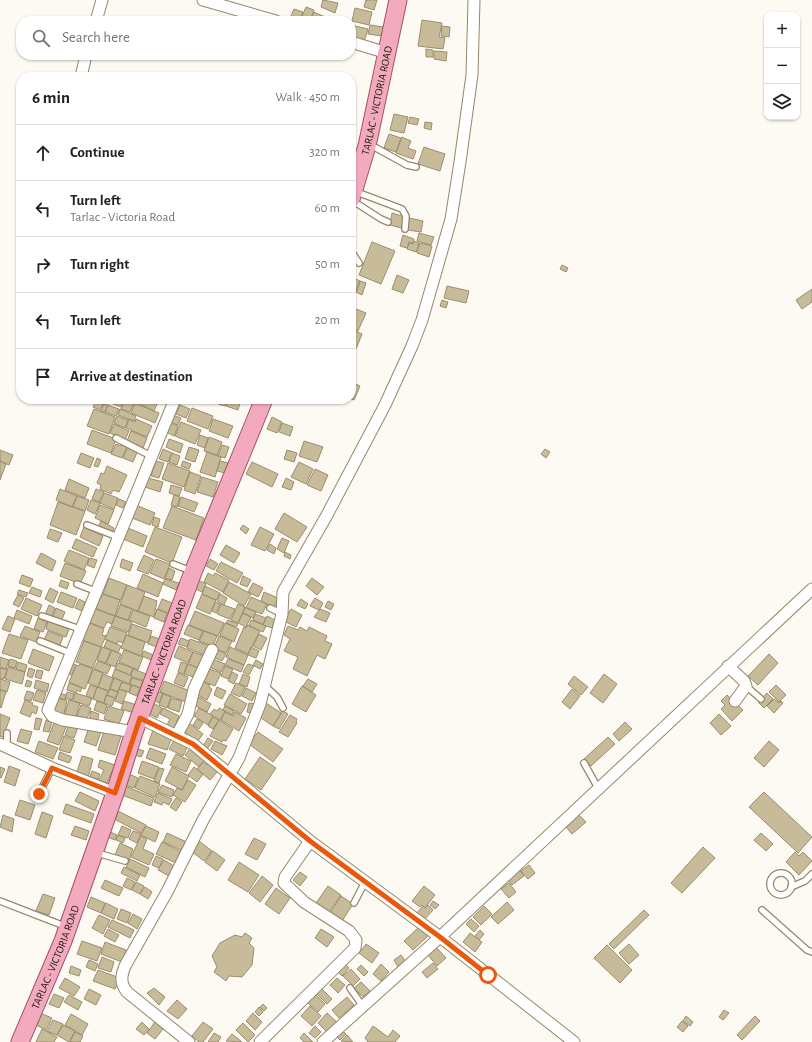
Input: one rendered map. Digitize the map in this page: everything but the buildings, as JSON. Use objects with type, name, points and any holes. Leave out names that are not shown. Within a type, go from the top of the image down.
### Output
[{"type":"main road","name":"TARLAC - VICTORIA ROAD","points":[[356,182],[367,143],[398,0]]},
{"type":"main road","name":"TARLAC - VICTORIA ROAD","points":[[20,1042],[67,927],[115,793],[137,725],[193,572],[258,404]]},
{"type":"street","points":[[97,16],[102,0]]},
{"type":"street","points":[[203,0],[259,16]]},
{"type":"street","points":[[190,1042],[127,992],[121,982],[122,974],[125,966],[167,892],[203,820],[239,758],[260,704],[282,614],[283,592],[327,515],[385,405],[412,346],[422,320],[450,218],[460,162],[472,75],[474,0]]},
{"type":"street","points":[[356,44],[387,53]]},
{"type":"street","points":[[81,72],[85,60]]},
{"type":"street","points":[[173,404],[50,701],[48,710],[50,715],[63,720],[137,725],[177,735],[193,744],[310,841],[440,937],[574,1042]]},
{"type":"street","points":[[323,1042],[362,1005],[440,937],[812,589]]},
{"type":"street","points":[[177,735],[189,711],[194,689],[212,650]]},
{"type":"street","points":[[728,666],[744,681],[746,686],[735,701]]},
{"type":"street","points":[[4,746],[52,768],[115,793]]},
{"type":"street","points":[[260,1042],[355,948],[356,944],[355,937],[349,931],[304,902],[284,883],[285,877],[310,841]]},
{"type":"lane","points":[[367,143],[407,165],[416,167]]},
{"type":"lane","points":[[356,197],[402,209],[406,216],[405,229]]},
{"type":"lane","points":[[356,199],[381,219],[388,222]]},
{"type":"lane","points":[[356,258],[359,263]]},
{"type":"lane","points":[[116,438],[151,456]]},
{"type":"lane","points":[[87,525],[118,537]]},
{"type":"lane","points":[[173,564],[193,572]]},
{"type":"lane","points":[[77,584],[95,591]]},
{"type":"lane","points":[[270,608],[282,614]]},
{"type":"lane","points":[[42,616],[80,629]]},
{"type":"lane","points":[[40,641],[70,653]]},
{"type":"lane","points":[[264,685],[277,697],[283,708]]},
{"type":"lane","points":[[746,686],[761,699]]},
{"type":"lane","points":[[4,746],[7,733]]},
{"type":"lane","points":[[584,763],[598,788]]},
{"type":"lane","points":[[39,794],[52,768]]},
{"type":"lane","points":[[93,852],[125,861]]},
{"type":"lane","points":[[791,887],[805,881],[812,874]]},
{"type":"lane","points":[[354,903],[365,882]]},
{"type":"lane","points":[[0,901],[67,927]]},
{"type":"lane","points":[[762,910],[807,950],[812,952]]},
{"type":"lane","points":[[350,988],[362,1005]]},
{"type":"route","points":[[39,794],[52,768],[115,793],[134,732],[140,718],[193,744],[310,841],[440,937],[488,975]]}]
